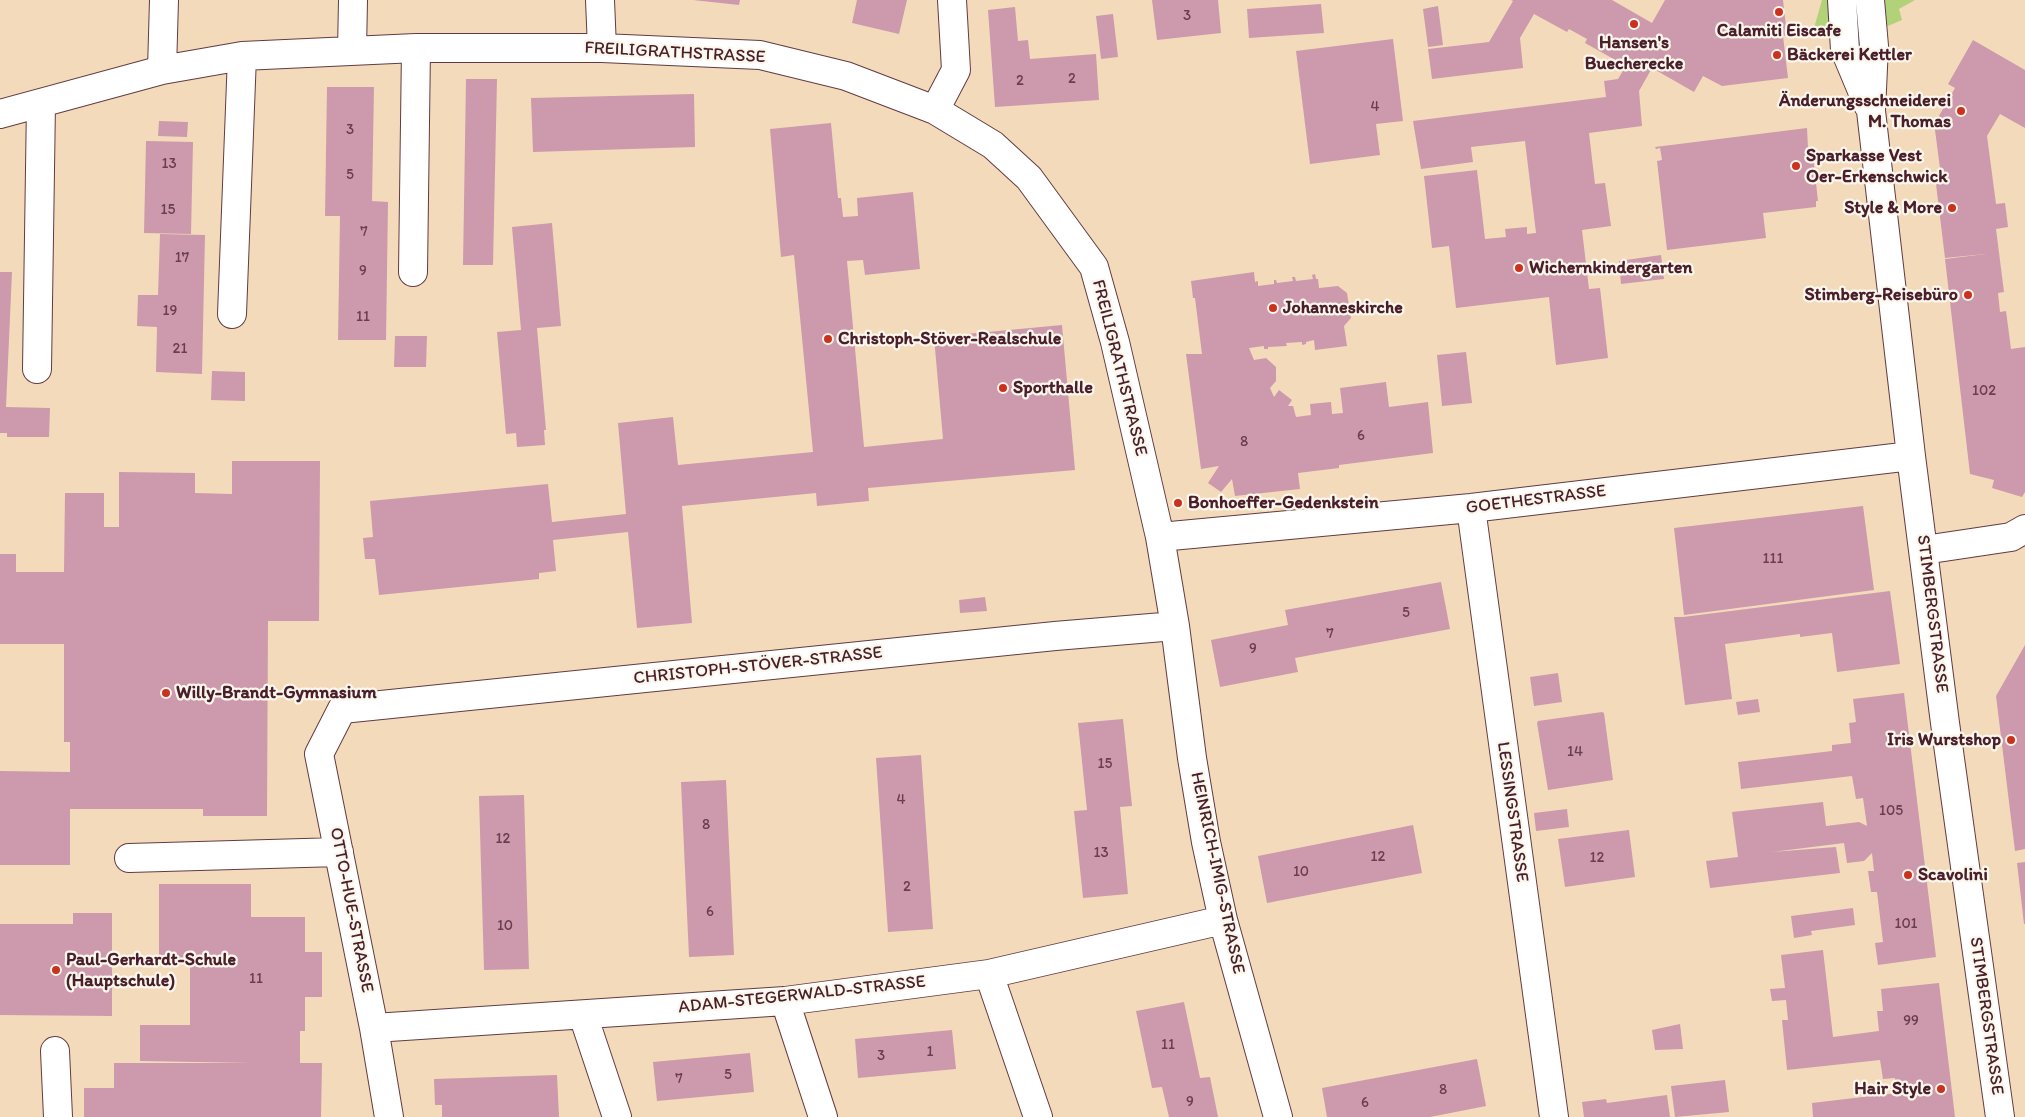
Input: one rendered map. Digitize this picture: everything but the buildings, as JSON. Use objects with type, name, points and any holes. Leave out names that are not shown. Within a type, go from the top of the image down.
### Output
[{"type":"street","points":[[162,70],[164,0]]},
{"type":"street","points":[[352,51],[353,0]]},
{"type":"street","points":[[600,0],[602,48]]},
{"type":"street","points":[[935,110],[956,70],[952,0]]},
{"type":"street","name":"STIMBERGSTRASSE","points":[[1842,0],[1845,50],[1871,111]]},
{"type":"street","name":"STIMBERGSTRASSE","points":[[1870,0],[1874,46],[1871,111],[1911,456],[1945,723],[2000,1117]]},
{"type":"street","points":[[413,272],[416,48]]},
{"type":"street","name":"FREILIGRATHSTRASSE","points":[[0,114],[162,70],[242,56],[416,48],[602,48],[760,55],[846,76],[935,110],[993,145],[1028,178],[1094,267],[1115,342],[1160,537],[1175,626]]},
{"type":"street","points":[[232,314],[242,56]]},
{"type":"street","points":[[37,369],[41,103]]},
{"type":"street","name":"GOETHESTRASSE","points":[[1160,537],[1470,508],[1911,456]]},
{"type":"street","name":"LESSINGSTRASSE","points":[[1470,508],[1554,1117]]},
{"type":"street","points":[[1924,550],[2011,537],[2025,529]]},
{"type":"street","name":"CHRISTOPH-STÖVER-STRASSE","points":[[342,709],[1046,637],[1175,626]]},
{"type":"street","name":"HEINRICH-IMIG-STRASSE","points":[[1175,626],[1192,758],[1206,842],[1224,920],[1278,1117]]},
{"type":"street","name":"OTTO-HUE-STRASSE","points":[[342,709],[320,754],[374,1028],[389,1117]]},
{"type":"street","points":[[129,858],[339,852]]},
{"type":"street","name":"ADAM-STEGERWALD-STRASSE","points":[[374,1028],[785,1001],[989,974],[1224,920]]},
{"type":"street","points":[[989,974],[1038,1117]]},
{"type":"street","points":[[785,1001],[823,1117]]},
{"type":"street","points":[[583,1015],[618,1117]]},
{"type":"street","points":[[55,1051],[58,1117]]},
{"type":"green space","points":[[1822,0],[1830,0],[1833,32],[1814,28]]},
{"type":"green space","points":[[1882,0],[1915,0],[1899,9],[1902,20],[1883,28]]},
{"type":"place","name":"Calamiti Eiscafe","points":[[1779,12]]},
{"type":"place","name":"Hansen's Buecherecke","points":[[1634,24]]},
{"type":"place","name":"Bäckerei Kettler","points":[[1777,55]]},
{"type":"place","name":"Änderungsschneiderei M. Thomas","points":[[1961,111]]},
{"type":"place","name":"Sparkasse Vest Oer-Erkenschwick","points":[[1796,166]]},
{"type":"place","name":"Style & More","points":[[1952,208]]},
{"type":"place","name":"Wichernkindergarten","points":[[1519,268]]},
{"type":"place","name":"Stimberg-Reisebüro","points":[[1968,295]]},
{"type":"place","name":"Johanneskirche","points":[[1273,308]]},
{"type":"place","name":"Christoph-Stöver-Realschule","points":[[828,339]]},
{"type":"place","name":"Sporthalle","points":[[1003,388]]},
{"type":"place","name":"Bonhoeffer-Gedenkstein","points":[[1178,503]]},
{"type":"place","name":"Willy-Brandt-Gymnasium","points":[[166,693]]},
{"type":"place","name":"Iris Wurstshop","points":[[2011,740]]},
{"type":"place","name":"Scavolini","points":[[1908,875]]},
{"type":"place","name":"Paul-Gerhardt-Schule (Hauptschule)","points":[[56,970]]},
{"type":"place","name":"Hair Style","points":[[1941,1089]]}]
